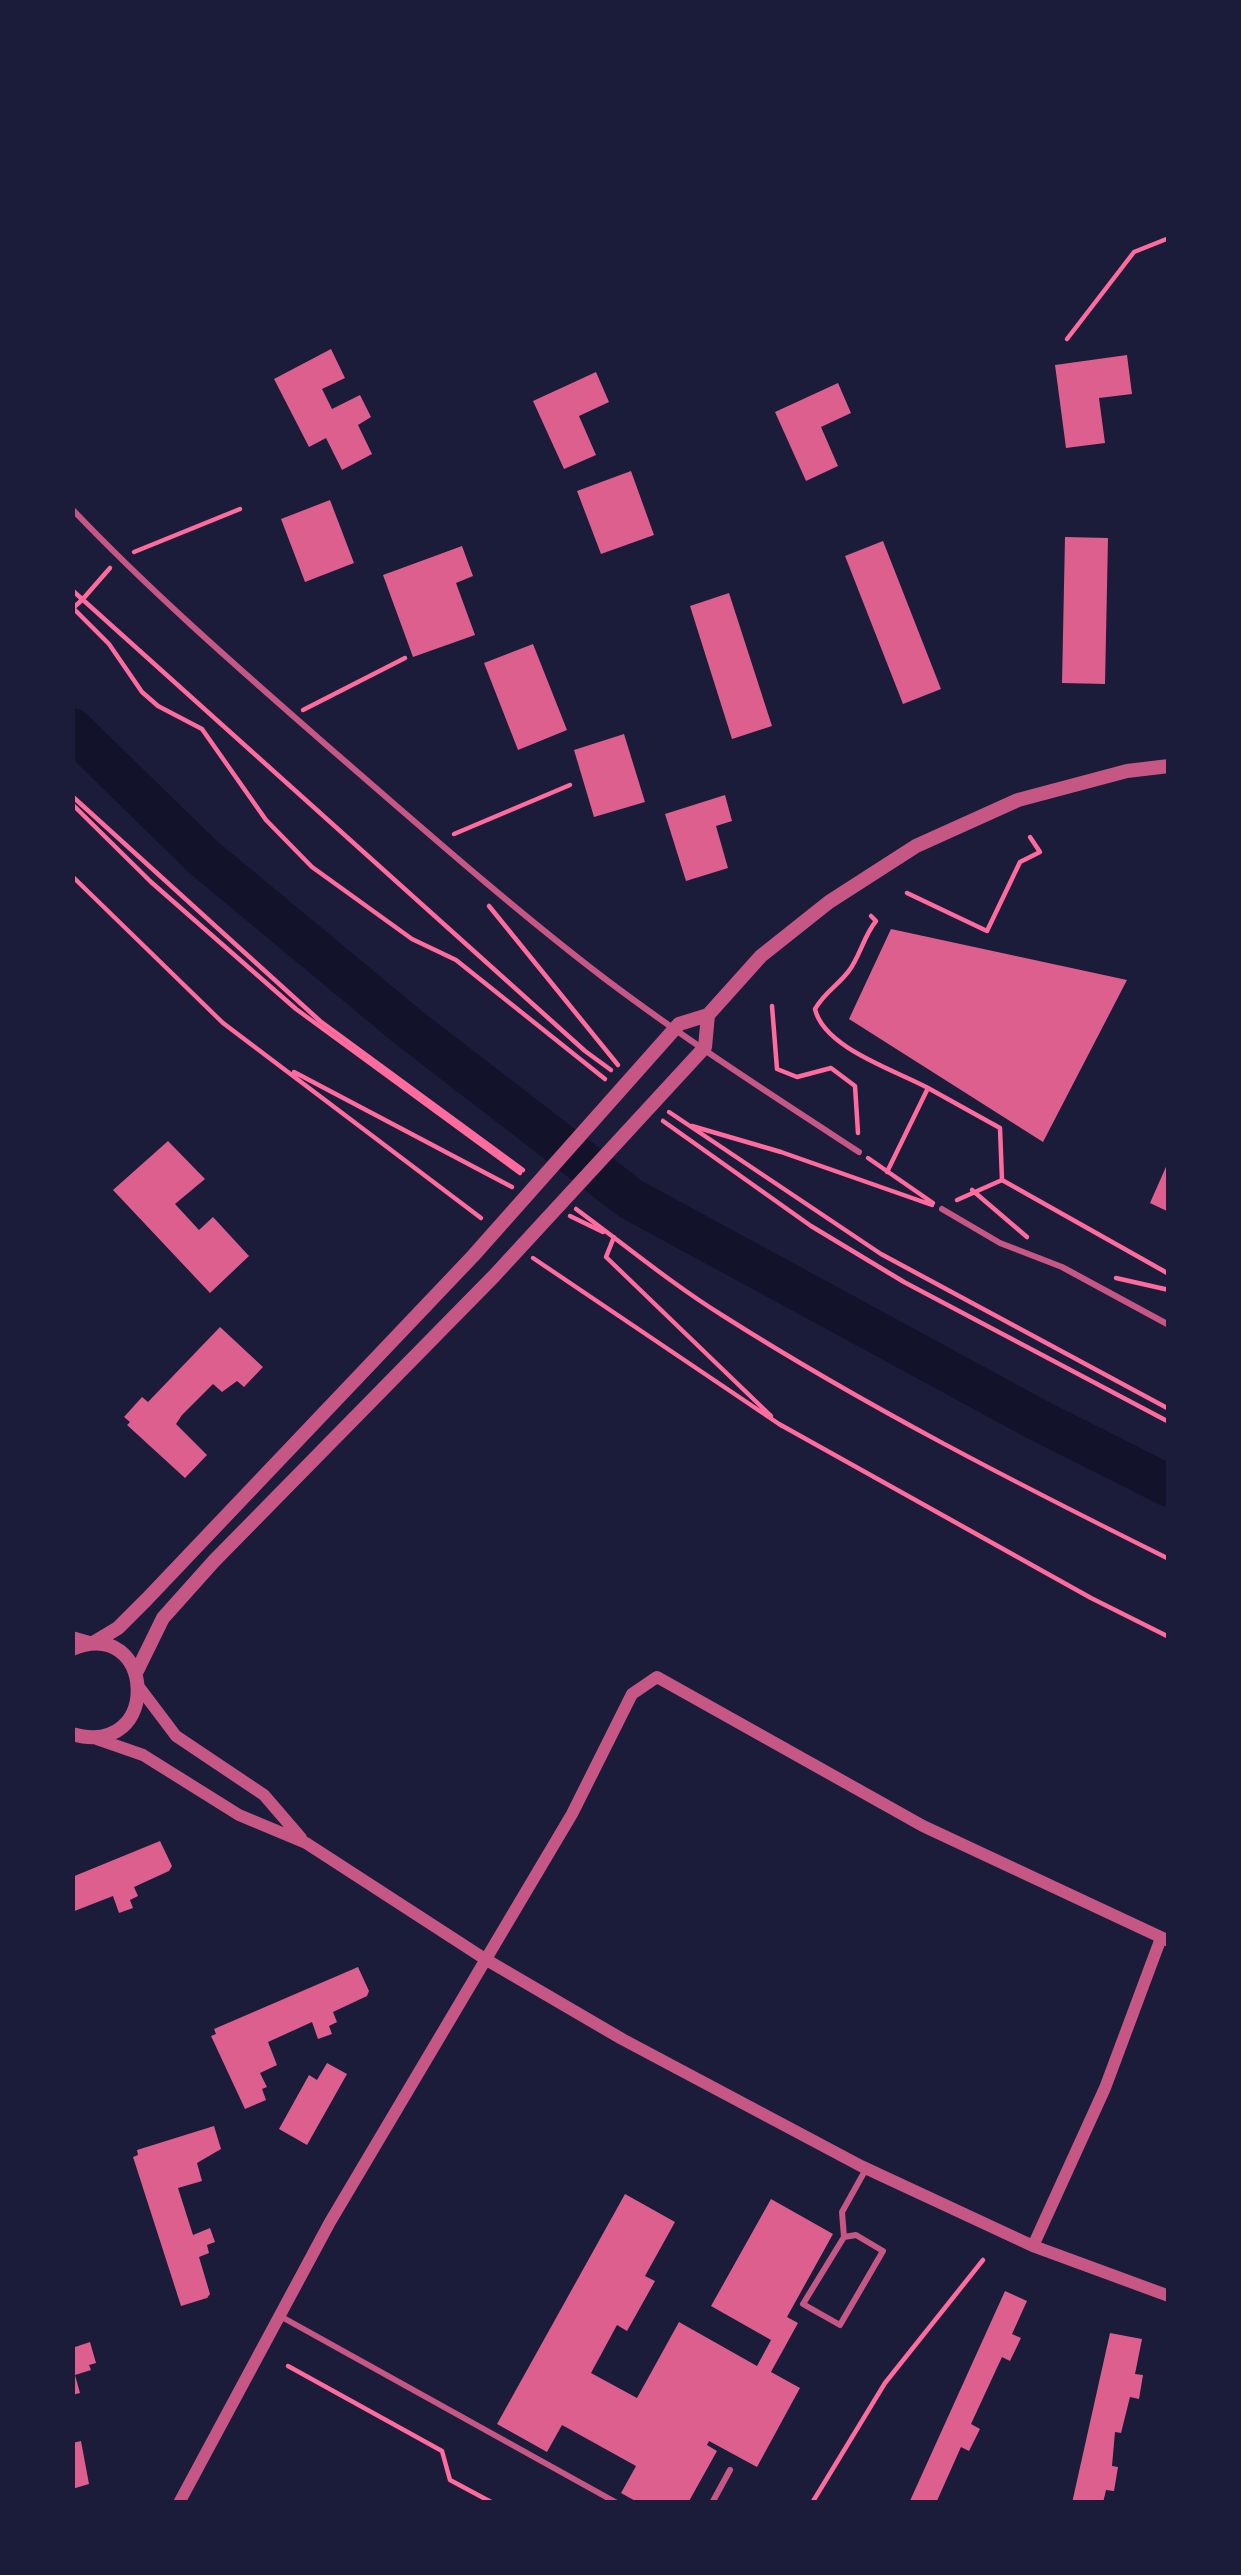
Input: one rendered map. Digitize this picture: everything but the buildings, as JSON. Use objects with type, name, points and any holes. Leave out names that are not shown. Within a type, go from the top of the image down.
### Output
[{"type":"street","points":[[72,1649],[118,1628],[147,1599],[473,1256],[679,1024],[708,1015],[761,956],[829,902],[916,846],[1018,800],[1127,771],[1169,766]]},
{"type":"street","points":[[82,1739],[124,1724],[136,1709],[138,1679],[163,1618],[494,1276],[705,1047],[708,1015]]},
{"type":"street","points":[[72,1637],[122,1653],[176,1736],[264,1795],[305,1843]]},
{"type":"street","points":[[176,2503],[330,2222],[572,1814],[632,1694],[657,1677],[923,1826],[1165,1939],[1106,2088],[1033,2246]]},
{"type":"street","points":[[82,1739],[143,1755],[239,1815],[305,1843],[484,1959],[622,2039],[866,2169],[1033,2246],[1169,2296]]},
{"type":"lane","points":[[72,509],[119,558],[293,715],[603,977],[732,1070],[859,1152]]},
{"type":"lane","points":[[942,1209],[1000,1243],[1062,1267],[1169,1325]]},
{"type":"lane","points":[[844,2236],[856,2235],[883,2251],[840,2325],[803,2304],[844,2236],[842,2212],[866,2169]]},
{"type":"lane","points":[[280,2316],[616,2503]]},
{"type":"lane","points":[[712,2503],[730,2470]]},
{"type":"path","points":[[1067,339],[1134,252],[1169,238]]},
{"type":"path","points":[[240,509],[119,558],[72,608],[109,644],[142,692],[202,729],[266,820],[312,867],[412,939],[456,960],[620,1090]]},
{"type":"path","points":[[72,590],[585,1051],[623,1076],[478,892]]},
{"type":"path","points":[[293,715],[405,658]]},
{"type":"path","points":[[437,841],[570,785]]},
{"type":"path","points":[[72,800],[320,1021],[524,1173]]},
{"type":"path","points":[[907,893],[987,931],[1020,862],[1040,852],[1030,837]]},
{"type":"path","points":[[72,876],[223,1023],[279,1064],[520,1191]]},
{"type":"path","points":[[871,916],[876,921],[849,971],[815,1009],[818,1022],[877,1065],[888,1066],[1000,1128],[1003,1180]]},
{"type":"path","points":[[772,1006],[777,1069],[797,1077],[831,1069],[855,1086],[859,1152],[942,1209]]},
{"type":"path","points":[[887,1172],[928,1088]]},
{"type":"path","points":[[655,1102],[881,1254],[1169,1409]]},
{"type":"path","points":[[658,1117],[811,1226],[886,1271],[1169,1422]]},
{"type":"path","points":[[686,1124],[942,1209]]},
{"type":"path","points":[[942,1209],[973,1190],[1003,1180],[1169,1274]]},
{"type":"path","points":[[560,1199],[721,1315],[830,1380],[1002,1476],[1169,1559]]},
{"type":"path","points":[[559,1210],[614,1237]]},
{"type":"path","points":[[614,1237],[606,1257],[793,1435],[1169,1637]]},
{"type":"path","points":[[812,2503],[885,2383],[983,2260]]},
{"type":"path","points":[[288,2366],[442,2451],[450,2480],[493,2503]]},
{"type":"waterway","points":[[72,729],[202,856],[408,1027],[631,1199],[1169,1486]]}]
